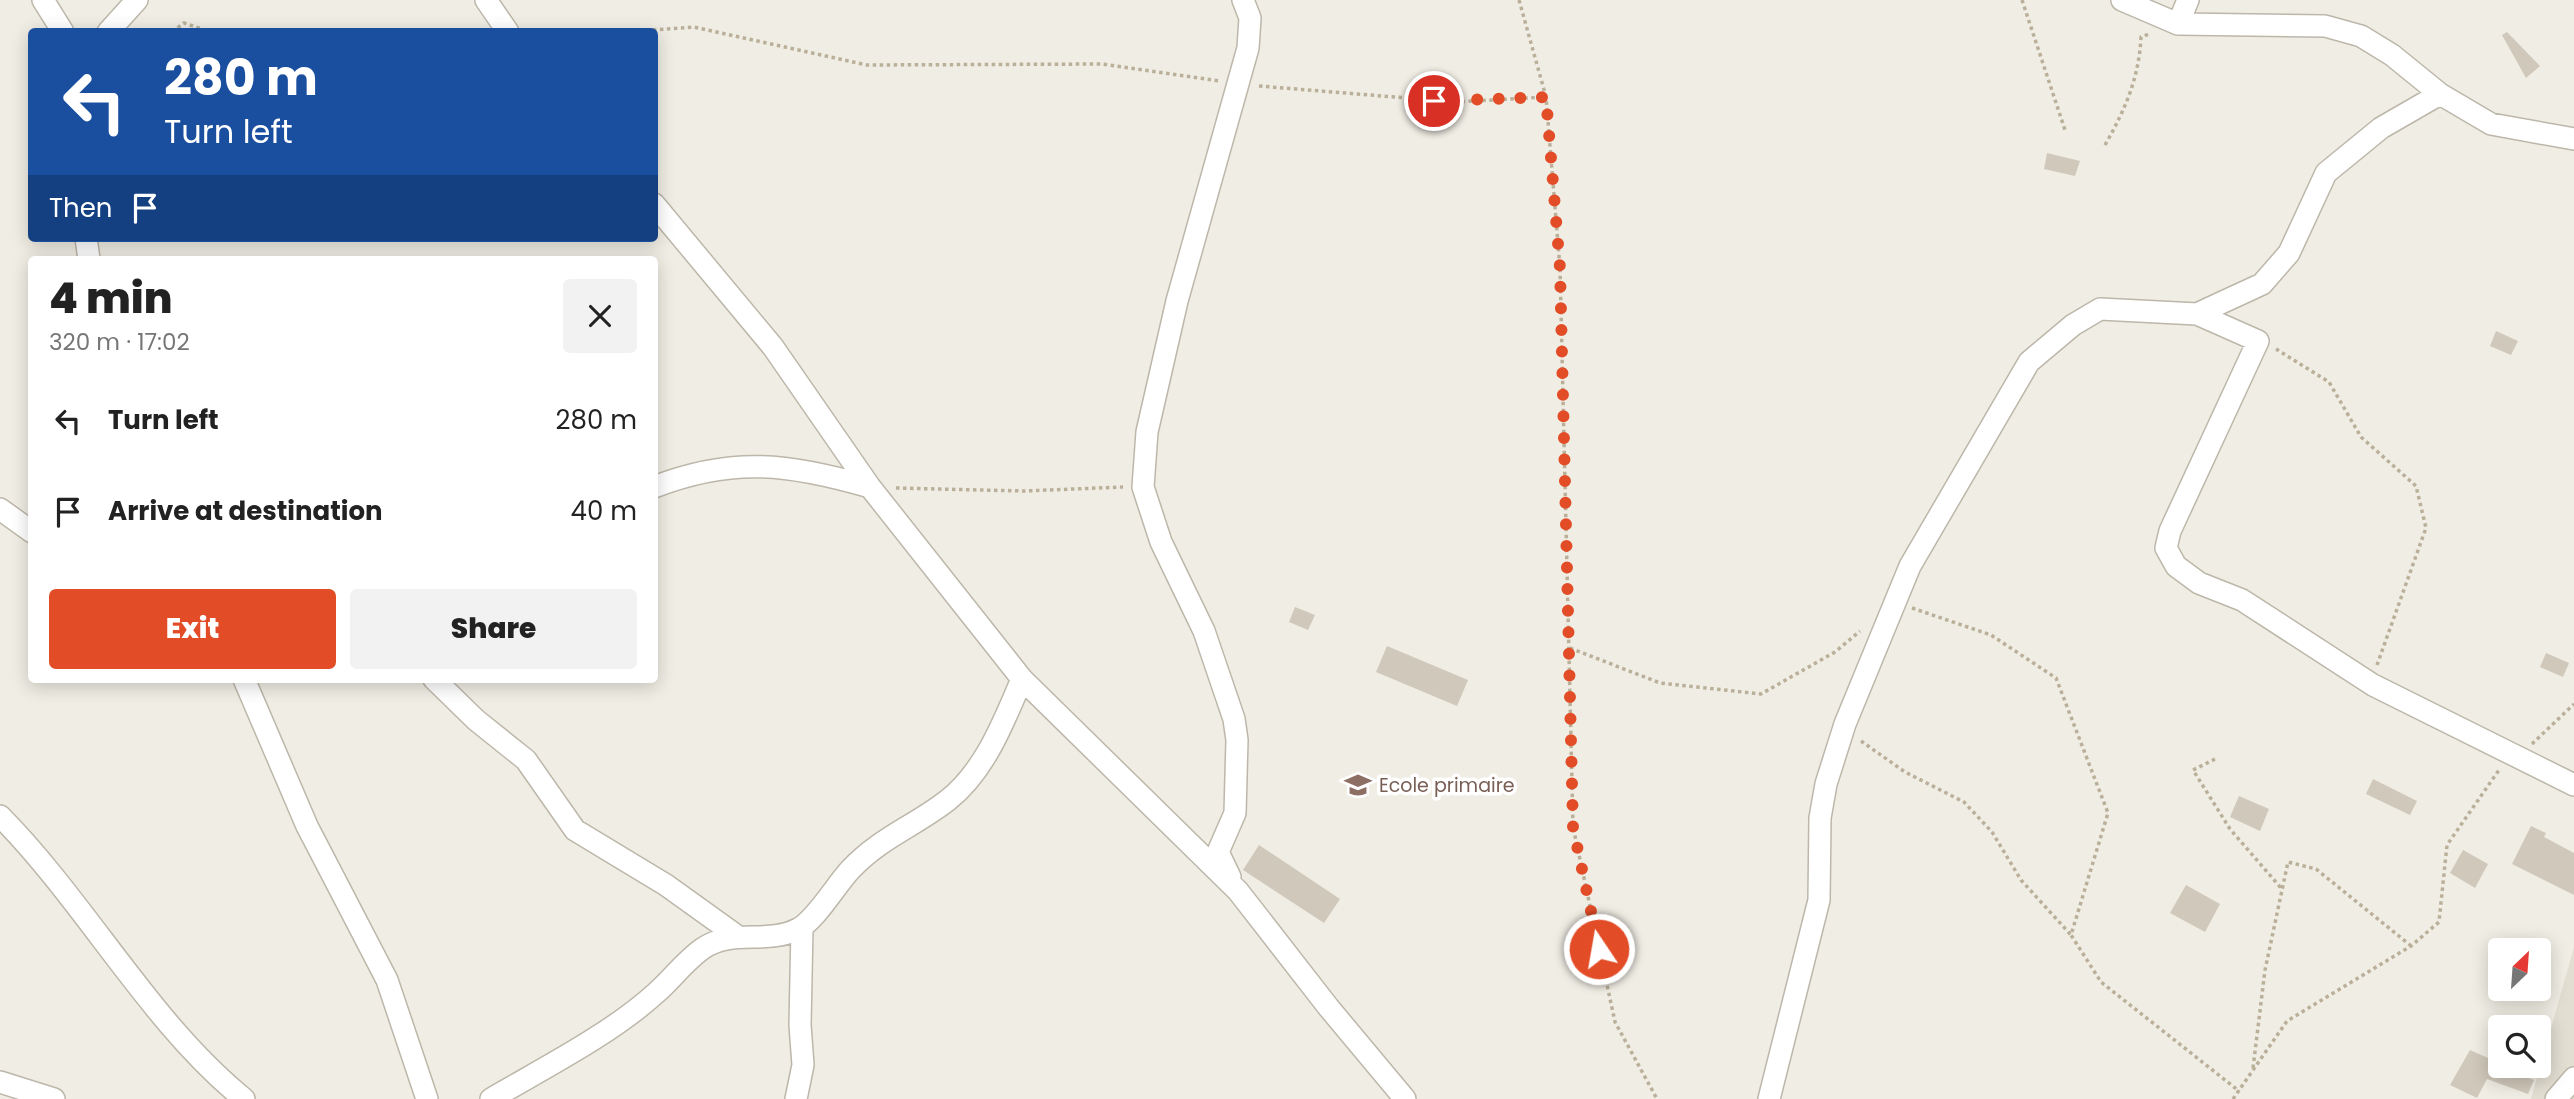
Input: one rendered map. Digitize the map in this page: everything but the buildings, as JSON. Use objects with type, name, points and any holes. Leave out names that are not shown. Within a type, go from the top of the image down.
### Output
[{"type":"street","points":[[43,0],[61,28]]},
{"type":"street","points":[[112,28],[138,0]]},
{"type":"street","points":[[486,0],[505,28]]},
{"type":"street","points":[[1238,891],[1218,852],[1235,813],[1237,740],[1234,719],[1204,631],[1161,541],[1143,487],[1147,432],[1177,301],[1240,84],[1250,19],[1243,0]]},
{"type":"street","points":[[2122,0],[2178,24],[2325,26],[2361,36],[2392,55],[2440,94],[2491,124],[2574,139]]},
{"type":"street","points":[[2178,24],[2188,0]]},
{"type":"street","points":[[2197,314],[2262,284],[2289,253],[2326,173],[2381,128],[2440,94]]},
{"type":"street","points":[[658,209],[773,347],[870,487],[1022,679],[1238,891],[1329,1009],[1405,1099]]},
{"type":"street","points":[[1769,1099],[1819,900],[1820,818],[1826,784],[1845,724],[1910,566],[2029,362],[2073,326],[2100,309],[2197,314],[2258,341],[2170,531],[2166,548],[2176,566],[2199,583],[2242,600],[2373,685],[2574,785]]},
{"type":"street","points":[[658,486],[711,468],[769,466],[824,473],[870,487]]},
{"type":"street","points":[[3,517],[28,530]]},
{"type":"street","points":[[491,1099],[567,1054],[656,994],[702,949],[737,936],[782,936],[802,928],[850,870],[884,839],[946,802],[963,787],[1003,723],[1022,679]]},
{"type":"street","points":[[246,683],[307,826],[387,981],[427,1099]]},
{"type":"street","points":[[438,683],[476,720],[526,760],[575,830],[666,885],[737,936]]},
{"type":"street","points":[[0,816],[36,853],[201,1062],[244,1099]]},
{"type":"street","points":[[796,1099],[803,1065],[800,1025],[802,928]]},
{"type":"street","points":[[2556,1099],[2574,1077]]},
{"type":"street","points":[[0,1082],[54,1099]]},
{"type":"path","points":[[1519,0],[1546,97],[1560,268],[1573,827],[1615,1022],[1657,1099]]},
{"type":"path","points":[[2022,0],[2065,130]]},
{"type":"path","points":[[177,28],[184,23],[199,28]]},
{"type":"path","points":[[2105,145],[2128,104],[2140,60],[2141,37],[2178,24]]},
{"type":"path","points":[[658,30],[694,27],[867,65],[1102,64],[1240,84],[1456,102],[1546,97]]},
{"type":"path","points":[[2258,341],[2280,351],[2329,382],[2361,437],[2416,486],[2426,528],[2379,652],[2373,685]]},
{"type":"path","points":[[870,487],[1024,491],[1143,487]]},
{"type":"path","points":[[1895,602],[1991,635],[2056,678],[2108,813],[2071,934]]},
{"type":"path","points":[[1570,648],[1660,683],[1762,694],[1835,652],[1865,627]]},
{"type":"path","points":[[2233,1099],[2287,1021],[2411,946],[2439,922],[2447,845],[2494,774],[2516,758],[2574,704]]},
{"type":"path","points":[[1845,724],[1866,746],[1905,772],[1964,802],[1992,832],[2021,880],[2071,934],[2101,982],[2239,1091]]},
{"type":"path","points":[[2215,759],[2193,771],[2230,829],[2281,888]]},
{"type":"path","points":[[2253,1070],[2265,970],[2288,862],[2316,869],[2411,946]]},
{"type":"shaded area","points":[[2574,947],[2574,1099],[2531,1099],[2537,1078],[2551,1078],[2551,1028]]},
{"type":"place","name":"Ecole primaire","points":[[1358,785]]},
{"type":"route","points":[[1434,101],[1546,97],[1560,268],[1566,422],[1569,732],[1573,827],[1599,949]]}]
